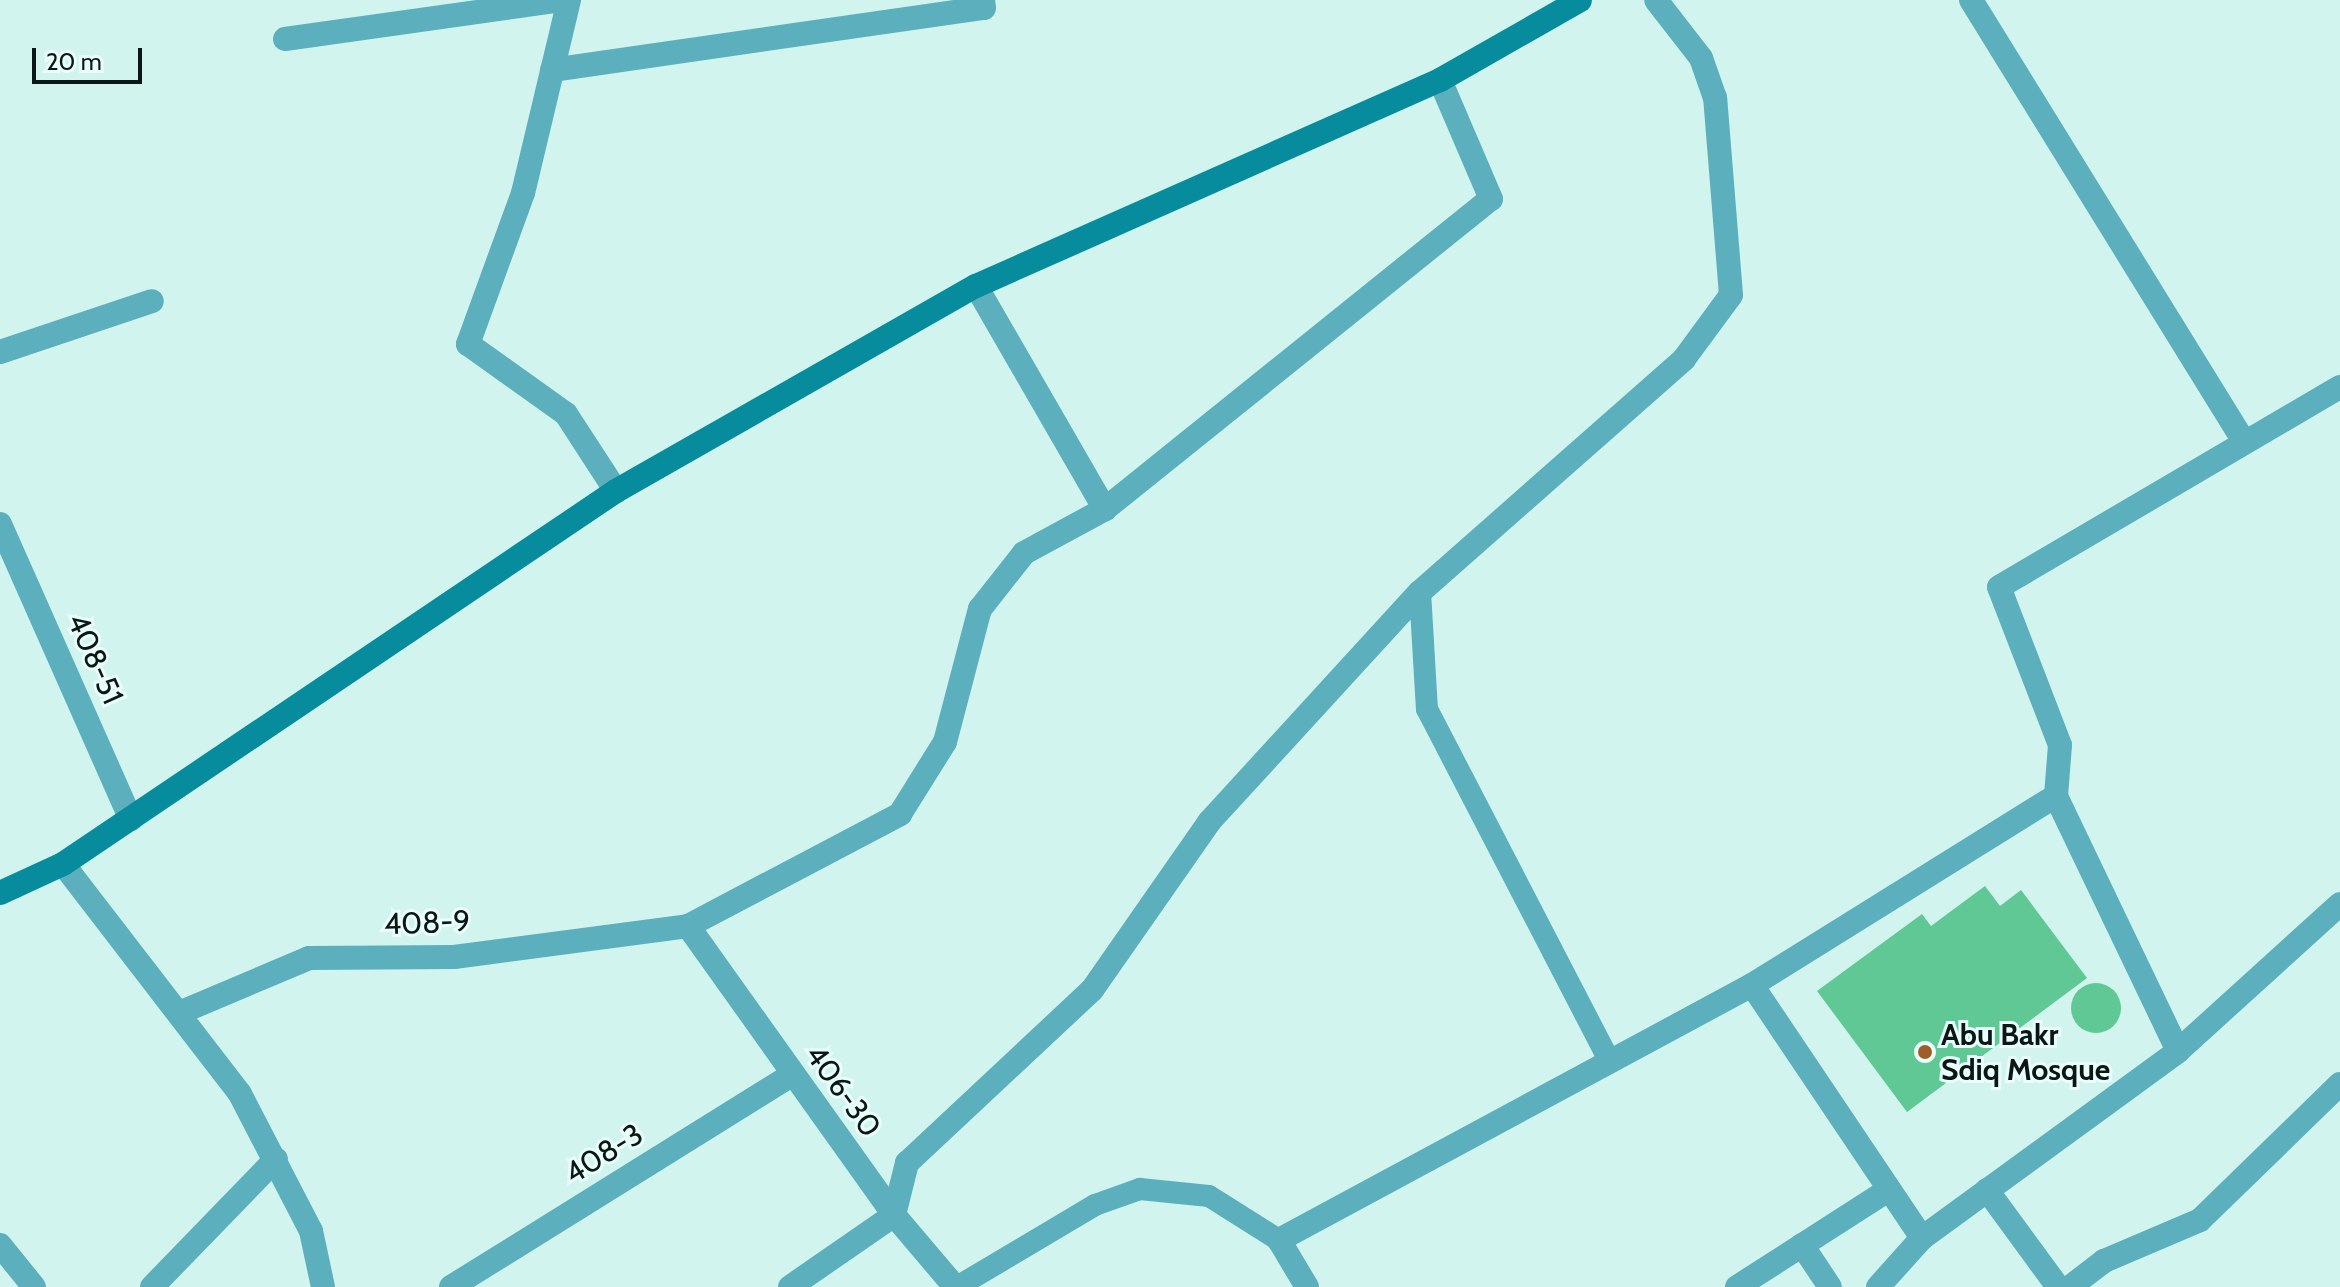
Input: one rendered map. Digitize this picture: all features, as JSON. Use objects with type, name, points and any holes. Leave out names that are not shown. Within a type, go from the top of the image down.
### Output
[{"type":"main road","points":[[0,893],[63,864],[616,491],[976,286],[1440,80],[1580,0]]},
{"type":"street","points":[[285,39],[399,10],[566,0],[523,193],[468,344],[566,414],[616,491]]},
{"type":"street","points":[[552,70],[984,8],[983,0]]},
{"type":"street","points":[[790,1287],[894,1215],[907,1163],[1092,990],[1209,822],[1420,592],[1684,359],[1731,295],[1715,98],[1701,58],[1656,0]]},
{"type":"street","points":[[1971,0],[2243,440]]},
{"type":"street","points":[[688,926],[900,814],[945,742],[980,609],[1024,553],[1105,509],[1491,199],[1440,80]]},
{"type":"street","points":[[976,286],[1105,509]]},
{"type":"street","points":[[0,352],[152,301]]},
{"type":"street","points":[[2178,1051],[2056,796],[2060,745],[1999,587],[2243,440],[2340,387]]},
{"type":"street","name":"408-51","points":[[0,524],[131,819]]},
{"type":"street","points":[[1307,1287],[1279,1240],[1752,985],[2056,796]]},
{"type":"street","points":[[63,864],[240,1094],[311,1231],[323,1287]]},
{"type":"street","points":[[1878,1287],[1922,1238],[2178,1051],[2340,904]]},
{"type":"street","name":"408-9","points":[[179,1013],[309,958],[454,957],[688,926]]},
{"type":"street","name":"406-30","points":[[688,926],[894,1215],[956,1287]]},
{"type":"street","points":[[1752,985],[1922,1238]]},
{"type":"street","name":"408-3","points":[[451,1287],[792,1075]]},
{"type":"street","points":[[2070,1287],[2104,1261],[2200,1220],[2340,1084]]},
{"type":"street","points":[[152,1287],[276,1159]]},
{"type":"street","points":[[1737,1287],[1888,1190]]},
{"type":"street","points":[[1987,1190],[2058,1287]]},
{"type":"street","points":[[0,1245],[34,1287]]},
{"type":"street","points":[[1802,1245],[1830,1287]]},
{"type":"lane","points":[[1420,592],[1427,709],[1610,1062]]},
{"type":"lane","points":[[956,1287],[1095,1205],[1140,1189],[1209,1196],[1279,1240]]},
{"type":"building","name":"Abu Bakr Sdiq Mosque","points":[[1985,886],[2000,906],[2021,890],[2087,978],[1907,1112],[1817,991],[1922,914],[1931,926]]},
{"type":"building","points":[[2096,983],[2114,990],[2121,1008],[2114,1026],[2096,1033],[2078,1026],[2071,1008],[2078,990]]},
{"type":"place","name":"Abu Bakr Sdiq Mosque","points":[[1925,1052]]}]
